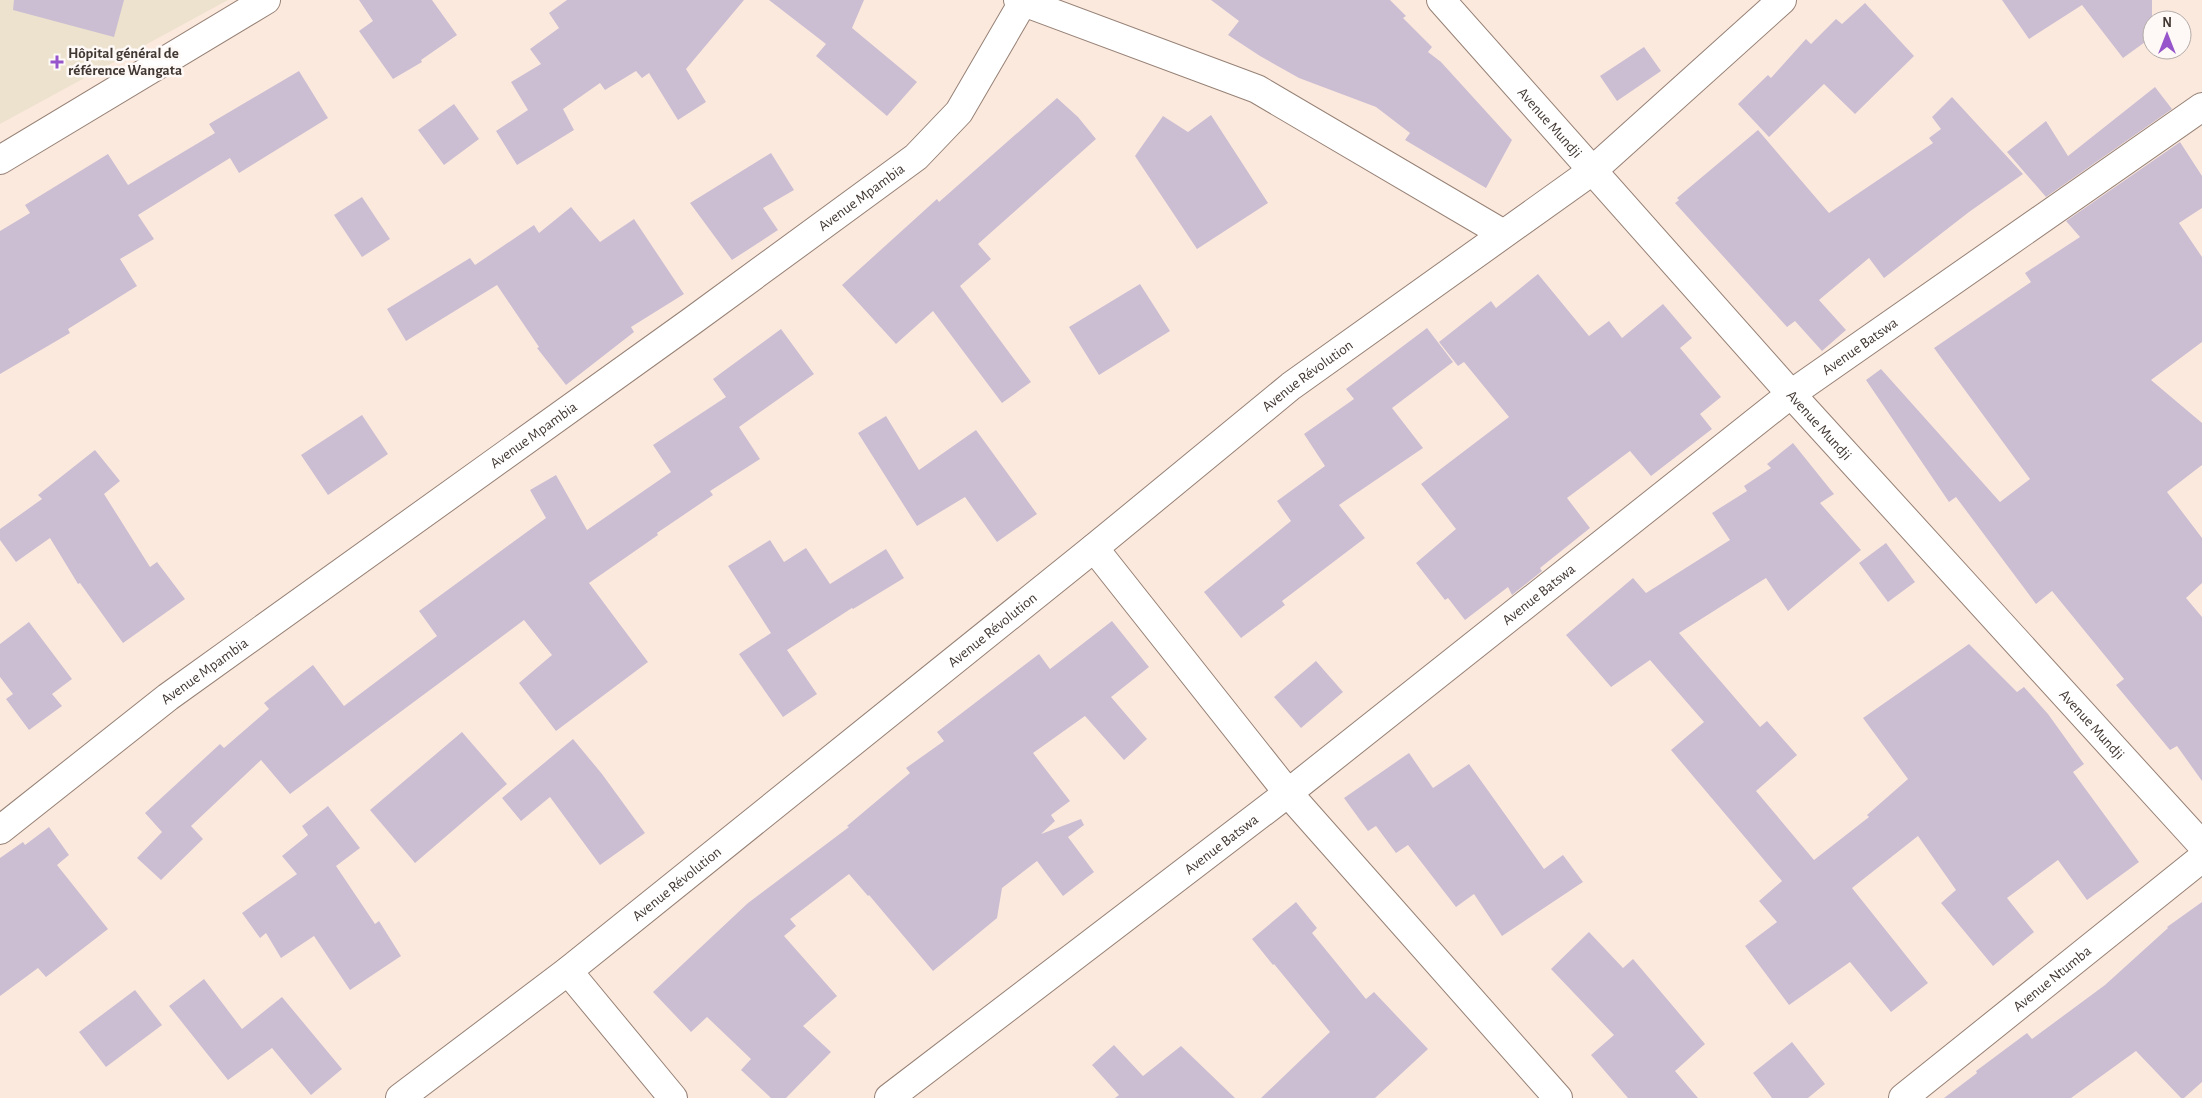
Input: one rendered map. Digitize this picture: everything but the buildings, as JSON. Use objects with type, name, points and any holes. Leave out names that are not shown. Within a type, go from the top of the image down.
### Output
[{"type":"street","points":[[0,160],[266,0]]},
{"type":"street","name":"Avenue Mundji","points":[[1441,0],[1791,394],[2202,845]]},
{"type":"street","name":"Avenue Révolution","points":[[400,1098],[568,971],[1094,548],[1291,386],[1592,171],[1782,0]]},
{"type":"street","points":[[1021,1],[1257,89],[1502,234]]},
{"type":"street","name":"Avenue Mpambia","points":[[0,830],[176,692],[692,321],[916,157],[959,112],[1021,1]]},
{"type":"street","name":"Avenue Batswa","points":[[889,1098],[1288,793],[1791,394],[2202,107]]},
{"type":"street","points":[[1094,548],[1288,793],[1558,1098]]},
{"type":"street","name":"Avenue Ntumba","points":[[1903,1098],[2202,858]]},
{"type":"street","points":[[568,971],[673,1098]]},
{"type":"shaded area","name":"Hôpital général de référence Wangata","points":[[0,0],[228,0],[0,124]]},
{"type":"place","name":"Hôpital général de référence Wangata","points":[[57,62]]}]
